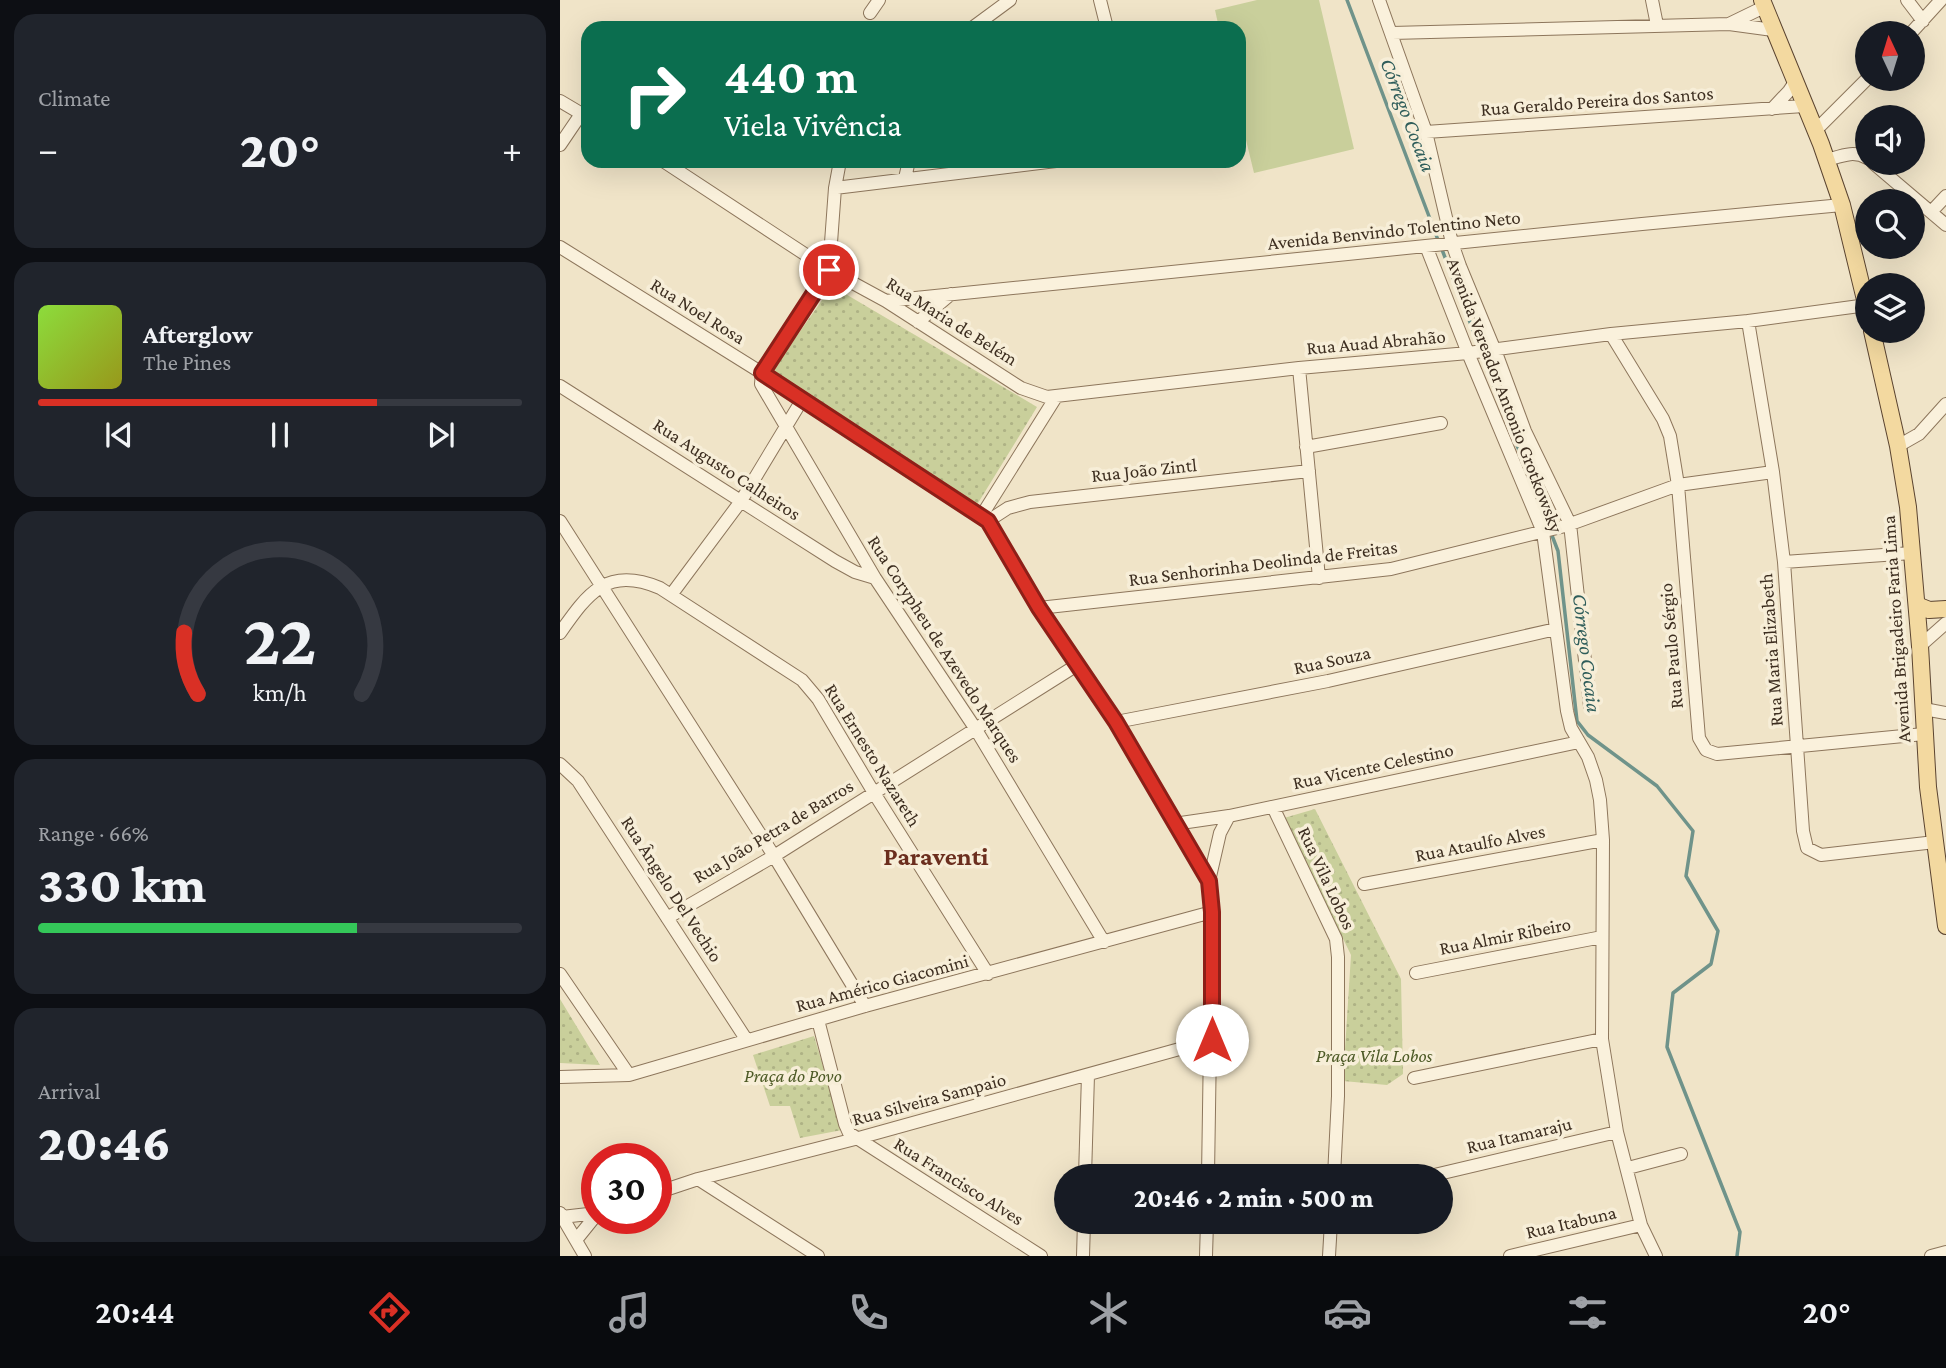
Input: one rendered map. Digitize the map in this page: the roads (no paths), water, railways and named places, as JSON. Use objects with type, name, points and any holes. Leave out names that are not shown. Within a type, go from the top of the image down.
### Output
[{"type":"main road","points":[[1763,4],[1827,160],[1842,205],[1859,273]]},
{"type":"main road","name":"Avenida Brigadeiro Faria Lima","points":[[1875,343],[1909,507],[1924,734],[1946,926]]},
{"type":"main road","points":[[1917,605],[1930,610],[1946,609]]},
{"type":"street","points":[[870,13],[879,0]]},
{"type":"street","points":[[984,21],[1010,0]]},
{"type":"street","points":[[1100,0],[1105,21]]},
{"type":"street","name":"Avenida Vereador Antonio Grotkowsky","points":[[1379,0],[1426,132],[1450,243],[1491,350],[1567,525],[1590,706]]},
{"type":"street","points":[[1652,0],[1657,25]]},
{"type":"street","points":[[1906,0],[1923,21],[1941,0]]},
{"type":"street","points":[[1729,24],[1763,4]]},
{"type":"street","points":[[1392,33],[1729,24],[1773,30]]},
{"type":"street","points":[[1772,108],[1795,82]]},
{"type":"street","points":[[1815,131],[1855,91]]},
{"type":"street","points":[[560,101],[581,114]]},
{"type":"street","name":"Rua Geraldo Pereira dos Santos","points":[[1426,132],[1804,106]]},
{"type":"street","points":[[560,145],[581,121]]},
{"type":"street","points":[[1827,160],[1855,154]]},
{"type":"street","name":"Rua Maria de Belém","points":[[674,168],[829,270],[886,301],[1029,393],[1056,397]]},
{"type":"street","points":[[762,373],[829,270],[839,168]]},
{"type":"street","points":[[905,178],[907,168]]},
{"type":"street","points":[[835,188],[984,168]]},
{"type":"street","points":[[1887,175],[1946,225]]},
{"type":"street","points":[[1931,212],[1946,196]]},
{"type":"street","name":"Avenida Benvindo Tolentino Neto","points":[[886,301],[1842,205]]},
{"type":"street","name":"Avenida Vereador Antonio Grotkowsky","points":[[1429,246],[1546,531],[1567,711],[1571,728],[1588,757],[1596,780],[1603,840],[1602,1039],[1617,1132],[1641,1225],[1656,1256]]},
{"type":"street","name":"Rua Noel Rosa","points":[[560,247],[762,373],[985,518],[1039,608],[1116,722],[1209,881],[1212,912],[1212,1040],[1208,1164]]},
{"type":"street","points":[[918,322],[951,294]]},
{"type":"street","name":"Rua Auad Abrahão","points":[[1056,397],[1855,308]]},
{"type":"street","name":"Rua Maria Elizabeth","points":[[1748,321],[1773,472],[1784,562],[1803,831],[1807,848],[1821,855],[1935,842]]},
{"type":"street","name":"Rua Paulo Sérgio","points":[[1611,334],[1667,427],[1678,485],[1699,738],[1706,750],[1717,754],[1924,734]]},
{"type":"street","points":[[1299,368],[1319,578]]},
{"type":"street","name":"Rua Corypheu de Azevedo Marques","points":[[762,373],[763,390],[876,578],[975,728],[1104,943]]},
{"type":"street","name":"Rua Augusto Calheiros","points":[[560,386],[845,567],[876,578]]},
{"type":"street","points":[[985,518],[1056,397]]},
{"type":"street","points":[[671,595],[741,501],[802,400]]},
{"type":"street","points":[[1898,446],[1919,434],[1946,404]]},
{"type":"street","points":[[1306,447],[1441,423]]},
{"type":"street","name":"Rua João Zintl","points":[[985,518],[1030,502],[1309,471]]},
{"type":"street","name":"Rua Senhorinha Deolinda de Freitas","points":[[1039,608],[1391,569],[1567,525],[1678,485],[1773,472]]},
{"type":"street","points":[[560,521],[774,856],[864,1006]]},
{"type":"street","points":[[1784,562],[1912,553]]},
{"type":"street","name":"Rua Ernesto Nazareth","points":[[601,585],[623,580],[647,583],[671,595],[802,680],[818,699],[989,974]]},
{"type":"street","points":[[560,633],[579,605],[601,585]]},
{"type":"street","points":[[1920,646],[1946,623]]},
{"type":"street","name":"Rua Souza","points":[[1116,722],[1328,681],[1556,629]]},
{"type":"street","name":"Rua João Petra de Barros","points":[[667,918],[774,856],[1077,665]]},
{"type":"street","points":[[1924,709],[1946,713]]},
{"type":"street","name":"Rua Vicente Celestino","points":[[1174,824],[1229,816],[1579,742]]},
{"type":"street","name":"Rua Ângelo Del Vechio","points":[[560,764],[578,781],[746,1040]]},
{"type":"street","name":"Rua Vila Lobos","points":[[1273,807],[1336,939],[1338,1096],[1335,1164]]},
{"type":"street","points":[[1209,881],[1220,833],[1229,816]]},
{"type":"street","name":"Rua Ataulfo Alves","points":[[1364,884],[1603,840]]},
{"type":"street","name":"Rua Américo Giacomini","points":[[560,1077],[628,1075],[864,1006],[1212,912]]},
{"type":"street","name":"Rua Almir Ribeiro","points":[[1416,973],[1602,937]]},
{"type":"street","points":[[560,974],[628,1075]]},
{"type":"street","points":[[818,1020],[845,1124],[855,1139]]},
{"type":"street","points":[[1413,1078],[1602,1039]]},
{"type":"street","name":"Rua Silveira Sampaio","points":[[672,1188],[1212,1040]]},
{"type":"street","points":[[1085,1164],[1088,1075]]},
{"type":"street","name":"Rua Itamaraju","points":[[1453,1171],[1617,1132]]},
{"type":"street","name":"Rua Francisco Alves","points":[[855,1139],[1041,1256]]},
{"type":"street","points":[[1628,1168],[1681,1154]]},
{"type":"street","points":[[698,1179],[818,1256]]},
{"type":"street","points":[[581,1214],[561,1215],[585,1255]]},
{"type":"street","name":"Rua Itabuna","points":[[1510,1256],[1641,1225]]},
{"type":"street","points":[[576,1240],[581,1234]]},
{"type":"street","points":[[1083,1256],[1084,1234]]},
{"type":"street","points":[[1206,1256],[1207,1234]]},
{"type":"street","points":[[1329,1256],[1330,1234]]},
{"type":"street","points":[[1931,1256],[1946,1252]]},
{"type":"waterway","name":"Córrego Cocaia","points":[[1347,0],[1438,240]]},
{"type":"waterway","name":"Córrego Cocaia","points":[[1441,247],[1480,348]]},
{"type":"waterway","name":"Córrego Cocaia","points":[[1482,355],[1558,551],[1577,721],[1588,735],[1657,786],[1693,831],[1686,876],[1718,931],[1711,964],[1673,993],[1667,1047],[1740,1232],[1737,1256]]},
{"type":"district","name":"Paraventi","points":[[936,856]]},
{"type":"park label","name":"Praça Vila Lobos","points":[[1374,1055]]},
{"type":"park label","name":"Praça do Povo","points":[[793,1075]]}]
